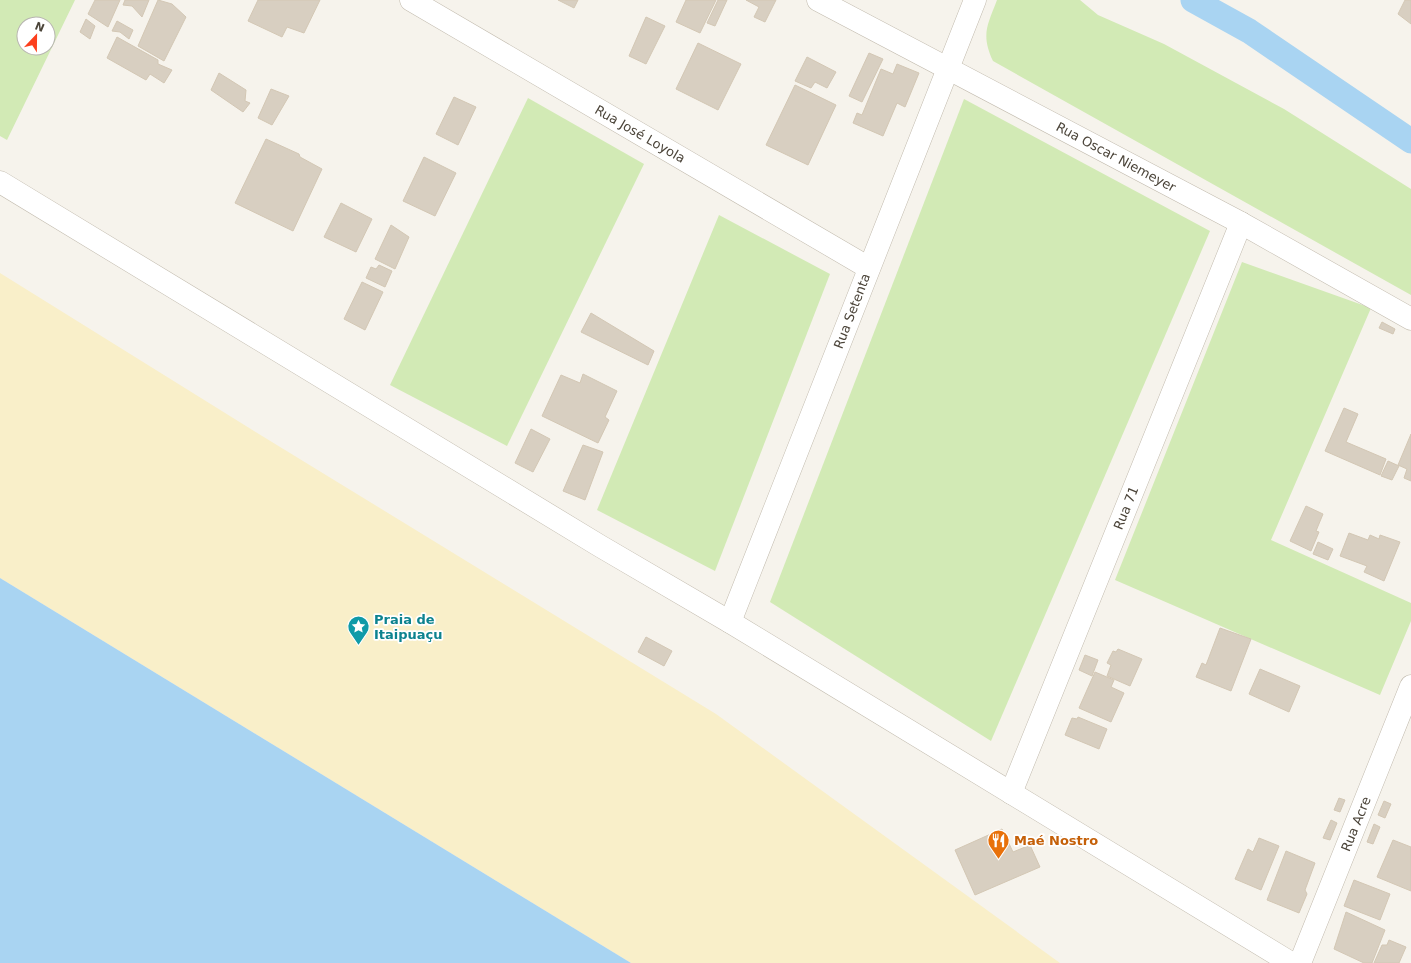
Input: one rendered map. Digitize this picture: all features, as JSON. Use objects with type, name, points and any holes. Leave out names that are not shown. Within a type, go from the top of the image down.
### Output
[{"type":"street","name":"Rua José Loyola","points":[[411,0],[869,268]]},
{"type":"street","name":"Rua Oscar Niemeyer","points":[[818,0],[1241,223],[1411,319]]},
{"type":"street","name":"Rua Setenta","points":[[730,622],[975,0]]},
{"type":"street","points":[[0,182],[586,537],[730,622],[1291,963]]},
{"type":"street","name":"Rua 71","points":[[1011,793],[1241,223]]},
{"type":"street","name":"Rua Acre","points":[[1300,963],[1411,686]]},
{"type":"green space","points":[[0,0],[75,0],[56,39],[56,16],[16,16],[16,56],[48,56],[7,140],[0,136]]},
{"type":"green space","points":[[997,0],[1080,0],[1098,15],[1164,44],[1284,109],[1411,189],[1411,295],[993,61],[989,52],[986,37],[990,17]]},
{"type":"green space","points":[[528,98],[644,164],[507,446],[390,385]]},
{"type":"green space","points":[[964,99],[1210,231],[991,741],[770,602]]},
{"type":"green space","points":[[719,215],[830,274],[715,571],[597,510]]},
{"type":"green space","points":[[1242,262],[1371,308],[1271,540],[1411,603],[1411,621],[1380,695],[1115,580]]},
{"type":"sand","name":"Praia de Itaipuaçu","points":[[0,273],[246,426],[716,714],[1060,963],[631,963],[0,578]]},
{"type":"water","points":[[0,578],[631,963],[0,963]]},
{"type":"building","points":[[95,0],[120,0],[108,27],[88,14]]},
{"type":"building","points":[[125,0],[149,0],[142,17],[132,6],[123,5]]},
{"type":"building","points":[[158,0],[172,4],[186,17],[164,61],[138,46]]},
{"type":"building","points":[[258,0],[320,0],[304,33],[287,27],[282,37],[248,21]]},
{"type":"building","points":[[558,0],[578,0],[574,8]]},
{"type":"building","points":[[686,0],[716,0],[700,33],[676,22]]},
{"type":"building","points":[[718,0],[727,0],[715,26],[707,23]]},
{"type":"building","points":[[746,0],[776,0],[765,22],[754,17],[759,7]]},
{"type":"building","points":[[1405,0],[1411,0],[1411,24],[1398,14]]},
{"type":"building","points":[[646,17],[665,26],[646,64],[629,56]]},
{"type":"building","points":[[86,19],[95,26],[90,39],[80,32]]},
{"type":"building","points":[[117,21],[133,30],[129,39],[120,32],[112,31]]},
{"type":"building","points":[[117,37],[158,60],[158,64],[172,70],[164,83],[150,74],[146,80],[107,58]]},
{"type":"building","points":[[698,43],[741,64],[718,110],[676,89]]},
{"type":"building","points":[[869,53],[883,59],[862,102],[849,96]]},
{"type":"building","points":[[807,57],[836,72],[827,88],[815,82],[811,88],[795,81]]},
{"type":"building","points":[[897,64],[919,73],[905,107],[897,103],[883,136],[853,123],[857,113],[862,115],[881,69],[893,74]]},
{"type":"building","points":[[219,73],[246,90],[245,101],[250,103],[243,112],[211,90]]},
{"type":"building","points":[[795,85],[836,105],[808,165],[766,145]]},
{"type":"building","points":[[271,89],[289,96],[272,125],[258,118]]},
{"type":"building","points":[[454,97],[476,107],[458,145],[436,134]]},
{"type":"building","points":[[266,139],[299,154],[300,157],[322,169],[293,231],[235,203]]},
{"type":"building","points":[[424,157],[456,173],[435,216],[403,201]]},
{"type":"building","points":[[341,203],[372,219],[356,252],[324,237]]},
{"type":"building","points":[[391,225],[409,237],[395,269],[375,259]]},
{"type":"building","points":[[379,265],[392,271],[385,287],[366,278],[371,267],[376,269]]},
{"type":"building","points":[[362,282],[383,292],[365,330],[344,319]]},
{"type":"building","points":[[591,313],[654,351],[648,365],[581,332]]},
{"type":"building","points":[[1382,322],[1395,329],[1393,334],[1379,328]]},
{"type":"building","points":[[583,374],[617,391],[605,417],[609,420],[598,443],[542,416],[561,375],[580,383]]},
{"type":"building","points":[[1344,408],[1358,414],[1346,442],[1386,459],[1380,475],[1325,451]]},
{"type":"building","points":[[531,429],[550,439],[533,472],[515,463]]},
{"type":"building","points":[[1411,434],[1411,481],[1404,478],[1407,469],[1398,465]]},
{"type":"building","points":[[583,445],[603,452],[585,500],[563,491]]},
{"type":"building","points":[[1388,461],[1399,466],[1392,480],[1381,476]]},
{"type":"building","points":[[1306,506],[1323,514],[1316,531],[1319,532],[1311,551],[1290,541]]},
{"type":"building","points":[[1349,533],[1368,540],[1370,535],[1379,539],[1380,535],[1400,542],[1384,581],[1364,572],[1367,566],[1340,556]]},
{"type":"building","points":[[1318,542],[1333,549],[1328,560],[1313,554]]},
{"type":"building","points":[[1220,628],[1251,639],[1231,691],[1196,677],[1202,663],[1206,665]]},
{"type":"building","points":[[646,637],[672,651],[664,666],[638,652]]},
{"type":"building","points":[[1118,649],[1142,659],[1130,686],[1107,676],[1111,665],[1107,663],[1113,651],[1116,652]]},
{"type":"building","points":[[1085,655],[1098,660],[1092,676],[1079,670]]},
{"type":"building","points":[[1260,669],[1300,686],[1289,712],[1249,694]]},
{"type":"building","points":[[1095,672],[1114,680],[1111,687],[1124,693],[1111,722],[1079,708]]},
{"type":"building","points":[[1078,717],[1107,729],[1099,749],[1065,735],[1072,718],[1077,719]]},
{"type":"building","points":[[1339,798],[1345,800],[1340,812],[1334,810]]},
{"type":"building","points":[[1384,801],[1391,804],[1385,818],[1378,815]]},
{"type":"building","points":[[1331,820],[1337,823],[1330,840],[1323,838]]},
{"type":"building","points":[[1374,824],[1380,827],[1373,844],[1367,842]]},
{"type":"building","name":"Maé Nostro","points":[[1002,829],[1013,852],[1030,845],[1040,867],[975,895],[955,850]]},
{"type":"building","points":[[1259,838],[1279,846],[1261,890],[1235,879],[1248,849],[1253,852]]},
{"type":"building","points":[[1393,840],[1411,847],[1411,891],[1377,877]]},
{"type":"building","points":[[1286,851],[1315,863],[1305,890],[1307,894],[1299,913],[1267,900]]},
{"type":"building","points":[[1354,880],[1390,894],[1380,920],[1344,906]]},
{"type":"building","points":[[1346,912],[1385,930],[1372,963],[1364,963],[1334,949]]},
{"type":"building","points":[[1389,940],[1406,947],[1399,963],[1374,963],[1382,945],[1387,945]]},
{"type":"waterway","points":[[1193,0],[1249,31],[1411,141]]},
{"type":"place","name":"Praia de Itaipuaçu","points":[[358,646]]},
{"type":"place","name":"Maé Nostro","points":[[998,860]]}]
